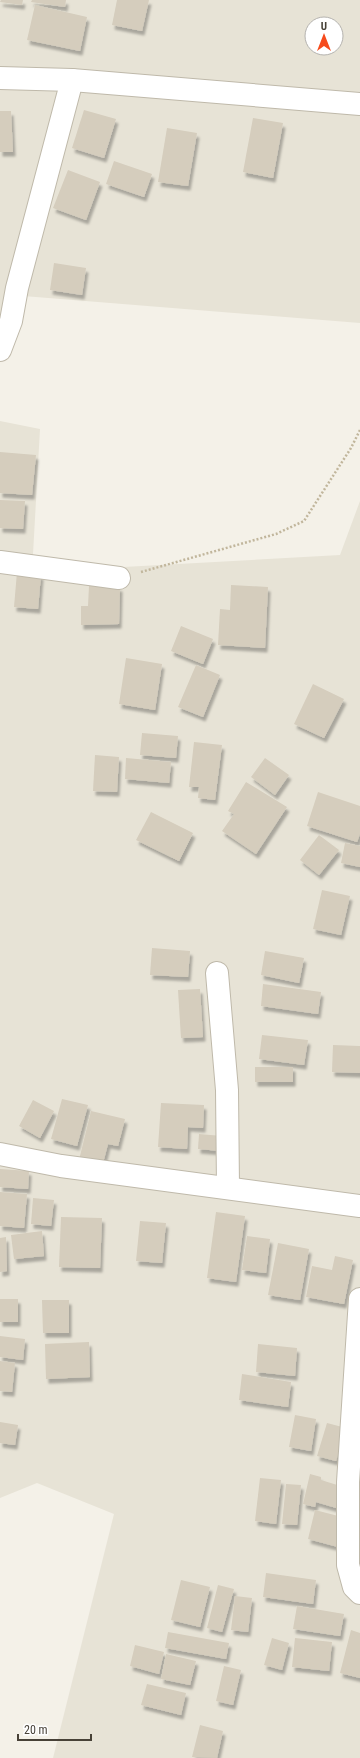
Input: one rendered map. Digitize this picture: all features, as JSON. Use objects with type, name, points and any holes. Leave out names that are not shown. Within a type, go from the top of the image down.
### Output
[{"type":"street","points":[[0,78],[72,80],[360,104]]},
{"type":"street","points":[[0,350],[11,320],[9,286],[72,80]]},
{"type":"street","points":[[0,562],[119,578]]},
{"type":"street","points":[[217,973],[227,1090],[228,1187]]},
{"type":"street","points":[[0,1154],[61,1166],[228,1187],[360,1206]]},
{"type":"street","points":[[360,1300],[348,1482],[348,1565],[354,1586],[360,1593]]},
{"type":"path","points":[[119,578],[276,534],[304,521],[360,430]]},
{"type":"shaded area","points":[[0,0],[360,0],[360,323],[11,295],[0,334]]},
{"type":"shaded area","points":[[0,421],[40,429],[32,572],[340,555],[360,501],[360,1758],[53,1758],[114,1514],[37,1483],[0,1498]]},
{"type":"building","points":[[1,0],[23,0],[22,5],[0,2]]},
{"type":"building","points":[[32,0],[66,0],[65,7],[31,2]]},
{"type":"building","points":[[117,0],[149,0],[142,31],[112,25]]},
{"type":"building","points":[[35,5],[87,17],[80,51],[27,40]]},
{"type":"building","points":[[84,110],[116,119],[104,158],[72,148]]},
{"type":"building","points":[[0,111],[11,111],[13,152],[0,152]]},
{"type":"building","points":[[253,118],[283,123],[273,178],[243,172]]},
{"type":"building","points":[[167,128],[197,133],[188,186],[158,182]]},
{"type":"building","points":[[114,161],[152,174],[144,197],[106,184]]},
{"type":"building","points":[[68,170],[100,182],[86,220],[53,208]]},
{"type":"building","points":[[54,263],[86,268],[82,295],[50,290]]},
{"type":"building","points":[[0,452],[36,455],[32,495],[0,493]]},
{"type":"building","points":[[0,500],[25,501],[23,529],[0,528]]},
{"type":"building","points":[[17,572],[41,575],[38,609],[14,607]]},
{"type":"building","points":[[231,585],[268,587],[265,648],[218,645],[220,609],[230,610]]},
{"type":"building","points":[[89,586],[120,587],[119,624],[81,625],[81,606],[88,606]]},
{"type":"building","points":[[181,626],[213,639],[203,664],[171,651]]},
{"type":"building","points":[[126,658],[162,664],[155,710],[119,704]]},
{"type":"building","points":[[196,665],[220,675],[203,717],[178,707]]},
{"type":"building","points":[[313,684],[344,699],[324,738],[294,724]]},
{"type":"building","points":[[142,733],[178,736],[176,758],[140,755]]},
{"type":"building","points":[[194,742],[222,745],[215,800],[198,798],[199,787],[189,787]]},
{"type":"building","points":[[95,755],[119,757],[117,792],[93,791]]},
{"type":"building","points":[[126,758],[171,762],[169,783],[125,779]]},
{"type":"building","points":[[265,758],[289,775],[275,795],[251,777]]},
{"type":"building","points":[[246,782],[287,807],[256,854],[222,831],[234,814],[228,811]]},
{"type":"building","points":[[318,792],[360,806],[360,834],[357,842],[307,826]]},
{"type":"building","points":[[151,812],[193,833],[179,861],[136,840]]},
{"type":"building","points":[[319,835],[339,850],[319,875],[300,860]]},
{"type":"building","points":[[345,843],[360,846],[360,867],[341,863]]},
{"type":"building","points":[[322,890],[350,896],[341,935],[313,929]]},
{"type":"building","points":[[152,948],[190,951],[188,977],[150,975]]},
{"type":"building","points":[[265,951],[304,958],[299,983],[261,975]]},
{"type":"building","points":[[263,984],[321,992],[318,1014],[261,1006]]},
{"type":"building","points":[[200,989],[203,1037],[181,1038],[178,990]]},
{"type":"building","points":[[262,1035],[308,1040],[304,1065],[259,1059]]},
{"type":"building","points":[[333,1045],[360,1046],[360,1073],[332,1072]]},
{"type":"building","points":[[255,1067],[293,1067],[293,1082],[255,1082]]},
{"type":"building","points":[[62,1099],[88,1105],[77,1146],[51,1139]]},
{"type":"building","points":[[33,1100],[54,1111],[40,1138],[19,1126]]},
{"type":"building","points":[[161,1103],[204,1105],[203,1128],[188,1127],[187,1149],[158,1147]]},
{"type":"building","points":[[91,1111],[125,1119],[118,1146],[108,1144],[102,1167],[79,1160]]},
{"type":"building","points":[[199,1134],[222,1136],[221,1151],[198,1149]]},
{"type":"building","points":[[0,1169],[29,1171],[28,1189],[0,1187]]},
{"type":"building","points":[[0,1192],[27,1194],[24,1228],[0,1226]]},
{"type":"building","points":[[33,1198],[54,1200],[51,1226],[31,1224]]},
{"type":"building","points":[[216,1212],[245,1216],[236,1282],[207,1278]]},
{"type":"building","points":[[61,1217],[102,1218],[100,1268],[59,1267]]},
{"type":"building","points":[[140,1221],[166,1223],[162,1263],[136,1261]]},
{"type":"building","points":[[42,1231],[44,1256],[14,1259],[11,1235]]},
{"type":"building","points":[[247,1236],[270,1239],[266,1273],[242,1270]]},
{"type":"building","points":[[6,1237],[7,1271],[0,1272],[0,1238]]},
{"type":"building","points":[[278,1243],[309,1249],[300,1300],[268,1295]]},
{"type":"building","points":[[335,1256],[353,1260],[344,1304],[306,1297],[312,1266],[332,1270]]},
{"type":"building","points":[[0,1299],[18,1299],[18,1322],[0,1322]]},
{"type":"building","points":[[42,1300],[69,1300],[69,1333],[43,1333]]},
{"type":"building","points":[[0,1336],[25,1339],[23,1360],[0,1357]]},
{"type":"building","points":[[89,1342],[90,1377],[46,1379],[45,1344]]},
{"type":"building","points":[[258,1344],[297,1348],[295,1376],[256,1372]]},
{"type":"building","points":[[0,1361],[15,1363],[12,1392],[0,1391]]},
{"type":"building","points":[[242,1374],[291,1382],[288,1407],[239,1400]]},
{"type":"building","points":[[295,1415],[316,1419],[311,1451],[289,1447]]},
{"type":"building","points":[[0,1422],[18,1425],[15,1445],[0,1443]]},
{"type":"building","points":[[327,1423],[346,1428],[336,1461],[317,1456]]},
{"type":"building","points":[[310,1474],[321,1477],[321,1480],[347,1488],[343,1510],[316,1502],[315,1507],[303,1504]]},
{"type":"building","points":[[260,1478],[281,1480],[276,1524],[255,1521]]},
{"type":"building","points":[[286,1484],[301,1485],[297,1525],[282,1524]]},
{"type":"building","points":[[315,1510],[346,1518],[338,1547],[308,1539]]},
{"type":"building","points":[[356,1528],[360,1529],[360,1556],[351,1554]]},
{"type":"building","points":[[266,1573],[316,1580],[313,1604],[263,1597]]},
{"type":"building","points":[[181,1580],[210,1587],[200,1627],[171,1620]]},
{"type":"building","points":[[218,1585],[234,1589],[222,1632],[207,1628]]},
{"type":"building","points":[[235,1596],[252,1598],[248,1632],[231,1630]]},
{"type":"building","points":[[297,1606],[344,1614],[340,1636],[293,1629]]},
{"type":"building","points":[[351,1630],[360,1633],[360,1678],[340,1673]]},
{"type":"building","points":[[168,1632],[229,1643],[226,1659],[165,1648]]},
{"type":"building","points":[[272,1638],[289,1643],[282,1670],[264,1665]]},
{"type":"building","points":[[295,1638],[332,1642],[329,1671],[292,1667]]},
{"type":"building","points":[[135,1645],[164,1652],[159,1674],[130,1666]]},
{"type":"building","points":[[166,1654],[196,1661],[190,1685],[161,1679]]},
{"type":"building","points":[[224,1666],[241,1670],[233,1705],[216,1701]]},
{"type":"building","points":[[147,1684],[186,1693],[181,1715],[141,1705]]},
{"type":"building","points":[[200,1725],[223,1731],[217,1758],[192,1757]]}]
